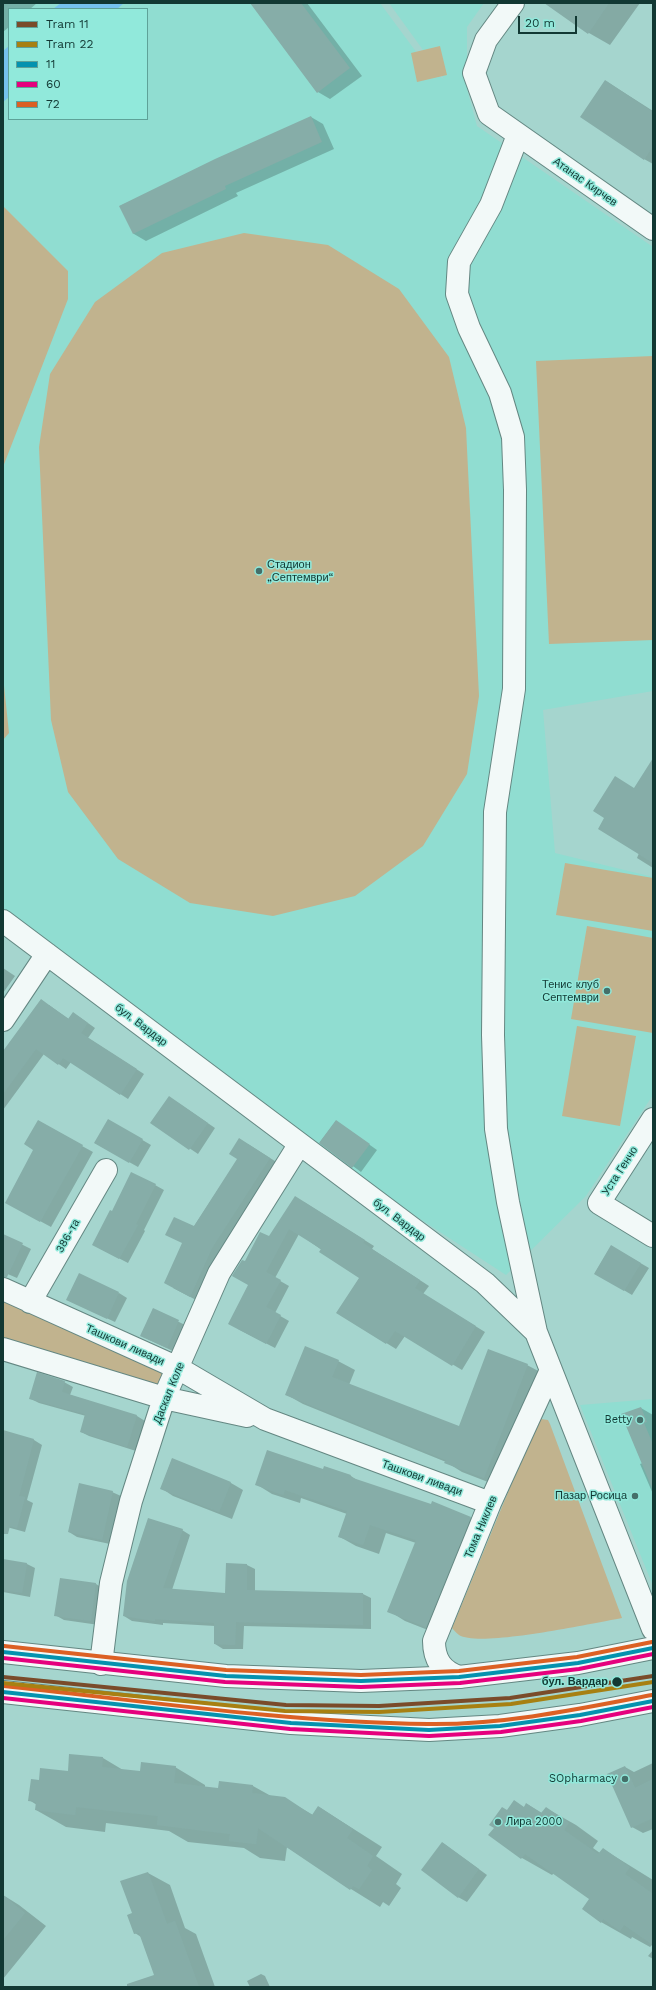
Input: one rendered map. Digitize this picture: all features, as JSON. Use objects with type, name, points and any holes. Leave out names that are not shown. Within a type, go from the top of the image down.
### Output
[{"type":"street","name":"Атанас Кирчев","points":[[513,3],[486,40],[474,73],[489,114],[652,225]]},
{"type":"street","points":[[518,135],[491,205],[458,262],[457,294],[469,328],[500,393],[513,436],[515,490],[514,689],[495,812],[494,1043],[496,1129],[508,1202],[536,1332]]},
{"type":"street","name":"бул. Вардар","points":[[3,921],[298,1145],[485,1283],[536,1332],[653,1629]]},
{"type":"street","points":[[3,1020],[47,954]]},
{"type":"street","name":"Уста Генчо","points":[[653,1119],[599,1203],[653,1236]]},
{"type":"street","name":"Даскал Коле","points":[[101,1664],[111,1583],[131,1501],[164,1398],[220,1273],[298,1145]]},
{"type":"street","name":"386-та","points":[[30,1302],[106,1170]]},
{"type":"street","name":"Ташкови ливади","points":[[3,1289],[178,1368],[265,1419]]},
{"type":"street","name":"Ташкови ливади","points":[[3,1349],[164,1398],[265,1419],[490,1503]]},
{"type":"street","name":"Тома Никлев","points":[[460,1677],[450,1674],[442,1668],[434,1653],[434,1641],[490,1503],[552,1370]]},
{"type":"street","points":[[3,1652],[101,1664],[226,1676],[361,1681],[460,1677],[578,1663],[653,1648]]},
{"type":"street","points":[[3,1692],[291,1723],[429,1730],[500,1726],[580,1715],[653,1702]]},
{"type":"shaded area","points":[[3,3],[380,3],[431,72],[444,79],[389,3],[484,3],[467,27],[467,89],[477,126],[653,247],[653,691],[543,710],[555,853],[653,877],[653,1095],[586,1196],[506,1275],[420,1219],[301,1134],[3,909]]},
{"type":"shaded area","points":[[440,46],[447,75],[417,82],[411,53]]},
{"type":"shaded area","points":[[3,206],[68,271],[68,299],[3,467]]},
{"type":"shaded area","name":"Стадион „Септември“","points":[[244,233],[328,245],[399,289],[449,357],[466,428],[479,696],[467,774],[423,846],[355,896],[273,916],[190,903],[118,859],[68,792],[51,720],[39,447],[50,374],[95,302],[162,253]]},
{"type":"shaded area","points":[[653,356],[653,640],[549,644],[536,361]]},
{"type":"shaded area","points":[[3,676],[9,733],[3,740]]},
{"type":"shaded area","points":[[565,863],[653,878],[653,931],[556,915]]},
{"type":"shaded area","points":[[587,926],[653,938],[653,1033],[571,1019]]},
{"type":"shaded area","points":[[577,1026],[636,1036],[620,1126],[562,1116]]},
{"type":"shaded area","points":[[3,1289],[175,1369],[161,1394],[3,1346]]},
{"type":"shaded area","name":"Пазар Росица","points":[[653,1399],[653,1586],[580,1405]]},
{"type":"shaded area","points":[[541,1419],[548,1420],[550,1424],[622,1618],[512,1637],[489,1639],[471,1638],[459,1635],[452,1628],[537,1422]]},
{"type":"water","points":[[61,3],[124,3],[118,8],[54,8]]},
{"type":"water","points":[[8,47],[8,98],[3,102],[3,51]]},
{"type":"building","points":[[250,3],[301,3],[350,68],[317,93]]},
{"type":"building","points":[[544,3],[609,3],[588,34]]},
{"type":"building","points":[[605,80],[653,112],[653,146],[644,160],[580,117]]},
{"type":"building","points":[[311,116],[322,142],[225,186],[226,189],[133,234],[119,206],[215,159]]},
{"type":"building","points":[[653,758],[653,863],[598,829],[604,818],[593,811],[615,776],[634,788]]},
{"type":"building","points":[[41,999],[68,1019],[73,1012],[88,1023],[81,1033],[137,1069],[120,1095],[63,1058],[58,1065],[36,1049],[3,1094],[3,1051]]},
{"type":"building","points":[[169,1096],[208,1123],[189,1150],[150,1123]]},
{"type":"building","points":[[108,1119],[143,1139],[129,1163],[94,1143]]},
{"type":"building","points":[[38,1120],[83,1145],[40,1222],[5,1203],[33,1150],[24,1144]]},
{"type":"building","points":[[336,1120],[370,1144],[352,1168],[319,1143]]},
{"type":"building","points":[[239,1138],[270,1158],[212,1248],[190,1297],[164,1283],[182,1243],[165,1235],[174,1217],[194,1226],[237,1159],[229,1154]]},
{"type":"building","points":[[131,1172],[156,1184],[136,1224],[138,1225],[119,1259],[92,1245],[110,1210],[112,1211]]},
{"type":"building","points":[[295,1196],[365,1240],[363,1243],[420,1280],[415,1288],[476,1326],[452,1366],[395,1331],[386,1344],[336,1313],[359,1278],[319,1252],[321,1249],[289,1229],[266,1272],[281,1280],[266,1307],[281,1315],[266,1344],[228,1324],[248,1285],[232,1276],[233,1274],[242,1260],[245,1261],[260,1232],[269,1236]]},
{"type":"building","points":[[3,1234],[23,1243],[7,1277],[3,1277]]},
{"type":"building","points":[[611,1245],[641,1263],[624,1291],[594,1274]]},
{"type":"building","points":[[79,1273],[119,1292],[107,1319],[66,1300]]},
{"type":"building","points":[[153,1308],[179,1320],[167,1348],[140,1336]]},
{"type":"building","points":[[305,1346],[339,1360],[332,1377],[459,1426],[488,1349],[528,1364],[484,1478],[444,1463],[446,1460],[285,1395]]},
{"type":"building","points":[[37,1372],[65,1381],[62,1392],[137,1415],[127,1447],[80,1432],[85,1414],[29,1399]]},
{"type":"building","points":[[641,1407],[647,1422],[644,1423],[653,1444],[652,1488],[621,1414]]},
{"type":"building","points":[[3,1430],[34,1439],[19,1496],[25,1497],[17,1528],[10,1526],[8,1534],[3,1534]]},
{"type":"building","points":[[267,1450],[323,1469],[324,1466],[351,1475],[350,1477],[431,1504],[432,1501],[471,1517],[426,1627],[387,1612],[416,1540],[370,1525],[363,1545],[338,1537],[347,1511],[285,1490],[283,1495],[255,1485]]},
{"type":"building","points":[[172,1458],[231,1482],[219,1512],[160,1489]]},
{"type":"building","points":[[79,1483],[113,1491],[102,1540],[68,1532]]},
{"type":"building","points":[[148,1518],[183,1529],[163,1588],[225,1593],[226,1563],[247,1564],[247,1590],[363,1593],[363,1625],[236,1622],[235,1645],[214,1644],[214,1623],[155,1619],[155,1621],[123,1616],[127,1581]]},
{"type":"building","points":[[3,1559],[27,1563],[22,1593],[3,1590]]},
{"type":"building","points":[[60,1578],[96,1583],[91,1621],[54,1616]]},
{"type":"building","points":[[69,1754],[103,1757],[102,1767],[140,1771],[141,1762],[176,1766],[174,1783],[218,1788],[219,1781],[253,1785],[252,1793],[285,1797],[312,1815],[318,1806],[353,1829],[347,1838],[373,1856],[367,1866],[372,1870],[359,1889],[353,1886],[350,1890],[258,1828],[256,1844],[229,1841],[230,1834],[157,1825],[158,1816],[76,1807],[75,1815],[35,1810],[36,1802],[28,1801],[31,1779],[39,1780],[40,1768],[68,1771]]},
{"type":"building","points":[[625,1766],[635,1788],[653,1779],[653,1818],[631,1828],[607,1774]]},
{"type":"building","points":[[514,1800],[524,1807],[526,1803],[541,1813],[546,1807],[569,1823],[564,1830],[598,1854],[603,1848],[630,1867],[625,1874],[653,1894],[653,1945],[624,1925],[620,1931],[603,1919],[601,1923],[582,1909],[589,1899],[525,1854],[521,1859],[488,1835],[494,1828],[489,1825],[502,1807],[507,1810]]},
{"type":"building","points":[[442,1842],[479,1869],[458,1898],[421,1870]]},
{"type":"building","points":[[148,1872],[167,1924],[175,1921],[199,1987],[127,1987],[127,1984],[154,1975],[139,1933],[134,1934],[127,1915],[132,1913],[120,1881]]},
{"type":"building","points":[[3,1895],[25,1913],[3,1940]]},
{"type":"tram line","name":"11","points":[[3,1677],[286,1705],[379,1706],[510,1698],[653,1676]]},
{"type":"tram line","name":"22","points":[[3,1683],[285,1711],[379,1712],[511,1704],[653,1682]]},
{"type":"transit line","name":"72","points":[[4,1646],[226,1670],[361,1675],[459,1671],[577,1657],[652,1642]]},
{"type":"transit line","name":"11","points":[[3,1652],[226,1676],[361,1681],[459,1677],[578,1663],[653,1648]]},
{"type":"transit line","name":"60","points":[[3,1658],[225,1682],[361,1687],[460,1683],[579,1669],[653,1654]]},
{"type":"transit line","name":"72","points":[[4,1686],[268,1715],[428,1724],[456,1724],[513,1719],[569,1711],[652,1695]]},
{"type":"transit line","name":"11","points":[[3,1692],[291,1723],[429,1730],[500,1726],[580,1715],[653,1701]]},
{"type":"transit line","name":"60","points":[[3,1698],[290,1729],[429,1736],[501,1732],[581,1721],[653,1707]]},
{"type":"place","name":"Стадион „Септември“","points":[[259,571]]},
{"type":"place","name":"Тенис клуб Септември","points":[[607,991]]},
{"type":"place","name":"Betty","points":[[640,1420]]},
{"type":"place","name":"Пазар Росица","points":[[635,1496]]},
{"type":"place","name":"бул. Вардар","points":[[617,1682]]},
{"type":"place","name":"SOpharmacy","points":[[625,1779]]},
{"type":"place","name":"Лира 2000","points":[[498,1822]]}]
